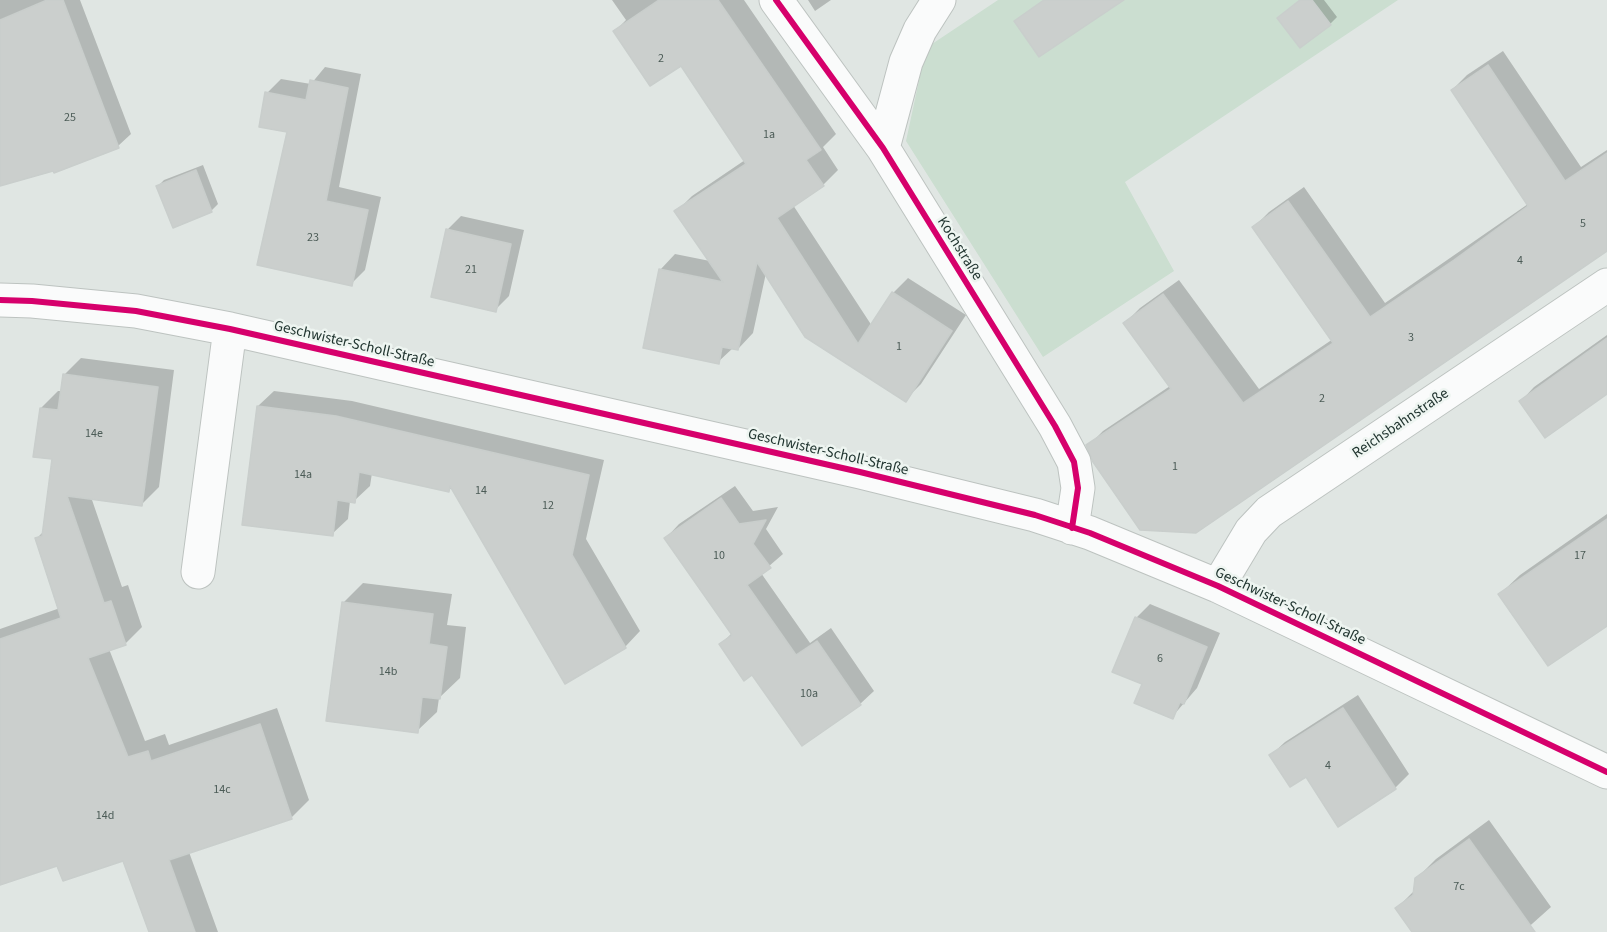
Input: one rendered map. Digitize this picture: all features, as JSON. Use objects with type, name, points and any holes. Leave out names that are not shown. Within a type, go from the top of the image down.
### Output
[{"type":"street","name":"Kochstraße","points":[[776,0],[883,148],[1055,426],[1074,462],[1078,488],[1072,528]]},
{"type":"street","points":[[883,148],[906,62],[920,30],[939,0]]},
{"type":"street","name":"Reichsbahnstraße","points":[[1218,585],[1251,531],[1269,512],[1607,285]]},
{"type":"street","name":"Geschwister-Scholl-Straße","points":[[0,300],[136,311],[230,329],[860,472],[1035,515],[1218,585],[1607,772]]},
{"type":"street","points":[[198,572],[230,329]]},
{"type":"green space","points":[[998,0],[1398,0],[1125,182],[1174,271],[1043,357],[906,141],[926,48]]},
{"type":"building","points":[[47,0],[63,0],[119,148],[54,173],[53,171],[0,186],[0,20]]},
{"type":"building","points":[[659,0],[718,0],[821,150],[806,160],[824,186],[777,218],[858,344],[892,292],[952,331],[906,402],[805,337],[757,262],[738,350],[722,347],[719,364],[643,348],[659,269],[723,282],[674,211],[746,164],[681,66],[650,86],[613,31]]},
{"type":"building","points":[[1044,0],[1124,0],[1039,57],[1014,21]]},
{"type":"building","points":[[1300,0],[1312,0],[1331,25],[1300,48],[1277,18]]},
{"type":"building","points":[[1488,65],[1565,181],[1607,153],[1607,251],[1196,533],[1140,530],[1093,462],[1086,445],[1171,389],[1123,323],[1163,294],[1243,403],[1333,343],[1252,227],[1288,201],[1370,317],[1454,260],[1528,206],[1451,90]]},
{"type":"building","points":[[310,80],[348,88],[326,201],[368,210],[352,286],[257,265],[287,132],[259,127],[265,92],[306,100]]},
{"type":"building","points":[[196,170],[212,212],[173,228],[156,186]]},
{"type":"building","points":[[446,229],[511,244],[496,312],[431,297]]},
{"type":"building","points":[[1607,338],[1607,394],[1545,438],[1519,401]]},
{"type":"building","points":[[63,374],[158,387],[142,506],[67,496],[104,603],[111,601],[126,645],[88,658],[128,757],[148,751],[151,761],[260,724],[292,819],[169,860],[195,932],[149,932],[123,861],[63,881],[57,866],[0,885],[0,639],[61,618],[35,538],[42,536],[52,459],[33,457],[40,408],[58,410]]},
{"type":"building","points":[[257,406],[336,416],[589,475],[572,555],[626,648],[565,684],[450,486],[449,492],[359,472],[355,503],[337,500],[333,536],[242,525]]},
{"type":"building","points":[[721,498],[739,524],[766,520],[753,544],[771,568],[747,585],[796,655],[817,641],[861,705],[802,746],[752,675],[744,681],[719,644],[732,635],[664,538]]},
{"type":"building","points":[[1607,519],[1607,626],[1548,666],[1498,594]]},
{"type":"building","points":[[342,602],[433,614],[429,644],[447,647],[440,699],[422,697],[418,733],[326,721]]},
{"type":"building","points":[[1135,617],[1207,647],[1184,704],[1180,702],[1173,719],[1134,703],[1142,684],[1112,672]]},
{"type":"building","points":[[1343,708],[1396,789],[1338,827],[1306,777],[1290,787],[1269,755]]},
{"type":"building","points":[[1469,839],[1535,932],[1412,932],[1395,908],[1413,895],[1415,878]]},
{"type":"cycle path","points":[[776,0],[883,148],[1055,426],[1074,462],[1078,488],[1072,528]]},
{"type":"cycle path","points":[[0,300],[136,311],[230,329],[860,472],[1035,515],[1090,533],[1218,586],[1607,772]]}]
